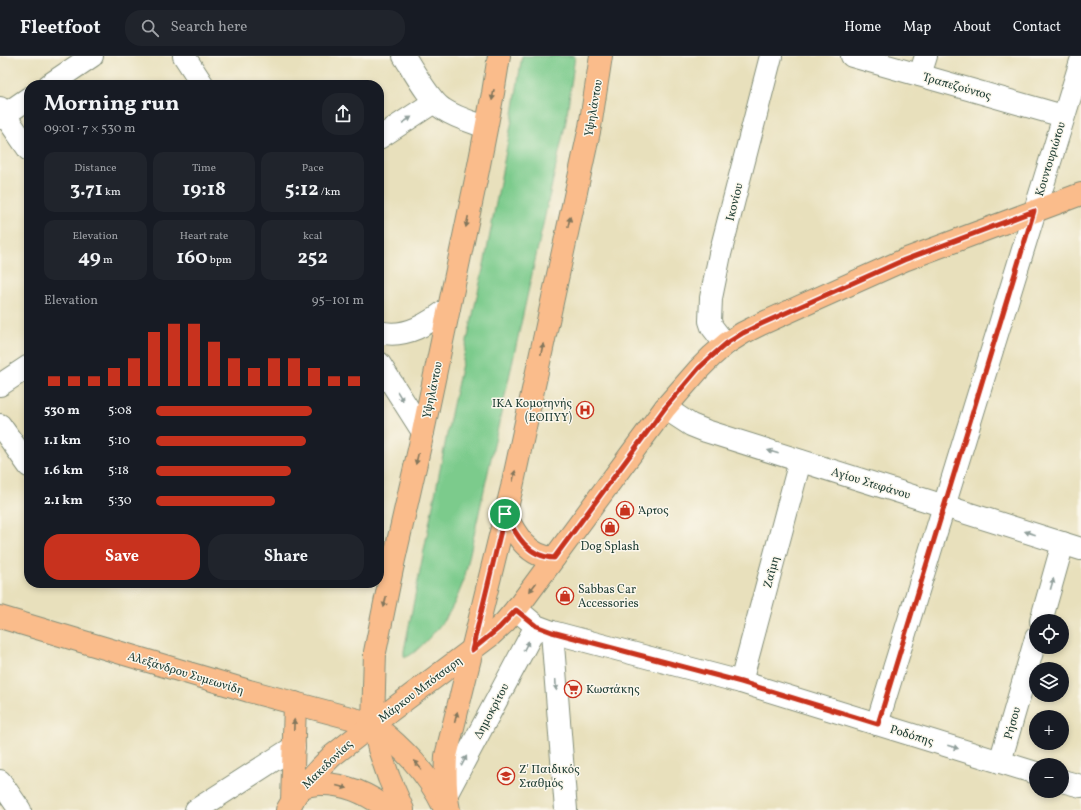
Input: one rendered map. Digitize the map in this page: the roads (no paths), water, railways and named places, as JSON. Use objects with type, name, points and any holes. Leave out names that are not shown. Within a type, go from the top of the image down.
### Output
[{"type":"main road","name":"Υψηλάντου","points":[[384,578],[386,562],[423,432],[486,127],[499,56]]},
{"type":"main road","name":"Υψηλάντου","points":[[472,650],[505,514],[590,127],[601,56]]},
{"type":"main road","name":"Μάρκου Μπότσαρη","points":[[373,724],[472,650],[499,628],[516,610],[665,408],[699,368],[727,343],[761,324],[904,260],[1081,194]]},
{"type":"main road","points":[[505,514],[514,531],[525,545],[539,556],[554,558]]},
{"type":"main road","name":"Υψηλάντου","points":[[373,724],[375,652],[383,588]]},
{"type":"main road","name":"Αλεξάνδρου Συμεωνίδη","points":[[0,617],[248,691],[373,724]]},
{"type":"main road","points":[[447,805],[445,776],[446,756],[472,650]]},
{"type":"main road","points":[[294,800],[295,703]]},
{"type":"main road","points":[[373,724],[414,761],[447,805]]},
{"type":"main road","points":[[373,724],[381,756],[403,810]]},
{"type":"main road","name":"Μακεδονίας","points":[[294,800],[319,769],[332,756],[373,724]]},
{"type":"main road","points":[[294,800],[319,784],[334,785],[350,788],[390,810]]},
{"type":"street","points":[[56,80],[92,56]]},
{"type":"street","points":[[184,56],[200,80]]},
{"type":"street","points":[[404,56],[434,102],[443,109],[460,118],[486,127]]},
{"type":"street","name":"Ικονίου","points":[[727,343],[712,327],[710,321],[711,298],[720,254],[771,56]]},
{"type":"street","name":"Τραπεζούντος","points":[[852,56],[923,66],[1063,116]]},
{"type":"street","name":"Κουντουριώτου","points":[[878,724],[1081,60]]},
{"type":"street","points":[[24,101],[2,113],[24,143]]},
{"type":"street","points":[[384,135],[434,102]]},
{"type":"street","points":[[384,333],[395,334],[409,331],[435,318],[449,308]]},
{"type":"street","points":[[0,385],[24,369]]},
{"type":"street","points":[[384,371],[423,432]]},
{"type":"street","name":"Αγίου Στεφάνου","points":[[665,408],[692,425],[706,431],[1072,546]]},
{"type":"street","points":[[0,425],[24,459]]},
{"type":"street","name":"Ζαΐμη","points":[[741,682],[800,461]]},
{"type":"street","points":[[1044,614],[1072,546]]},
{"type":"street","name":"Ροδόπης","points":[[516,610],[544,629],[741,682],[1029,771]]},
{"type":"street","points":[[544,629],[566,810]]},
{"type":"street","name":"Δημοκρίτου","points":[[447,805],[544,629]]},
{"type":"street","name":"Ρήσου","points":[[1000,762],[1031,654]]},
{"type":"street","points":[[196,810],[294,747]]},
{"type":"street","points":[[0,781],[20,810]]},
{"type":"street","points":[[1069,783],[1081,786]]},
{"type":"place","name":"ΙΚΑ Κομοτηνής (ΕΟΠΥΥ)","points":[[585,410]]},
{"type":"place","name":"Άρτος","points":[[625,510]]},
{"type":"place","name":"Dog Splash","points":[[610,527]]},
{"type":"place","name":"Sabbas Car Accessories","points":[[565,596]]},
{"type":"place","name":"Κωστάκης","points":[[573,689]]},
{"type":"place","name":"Ζ' Παιδικός Σταθμός","points":[[506,776]]}]
